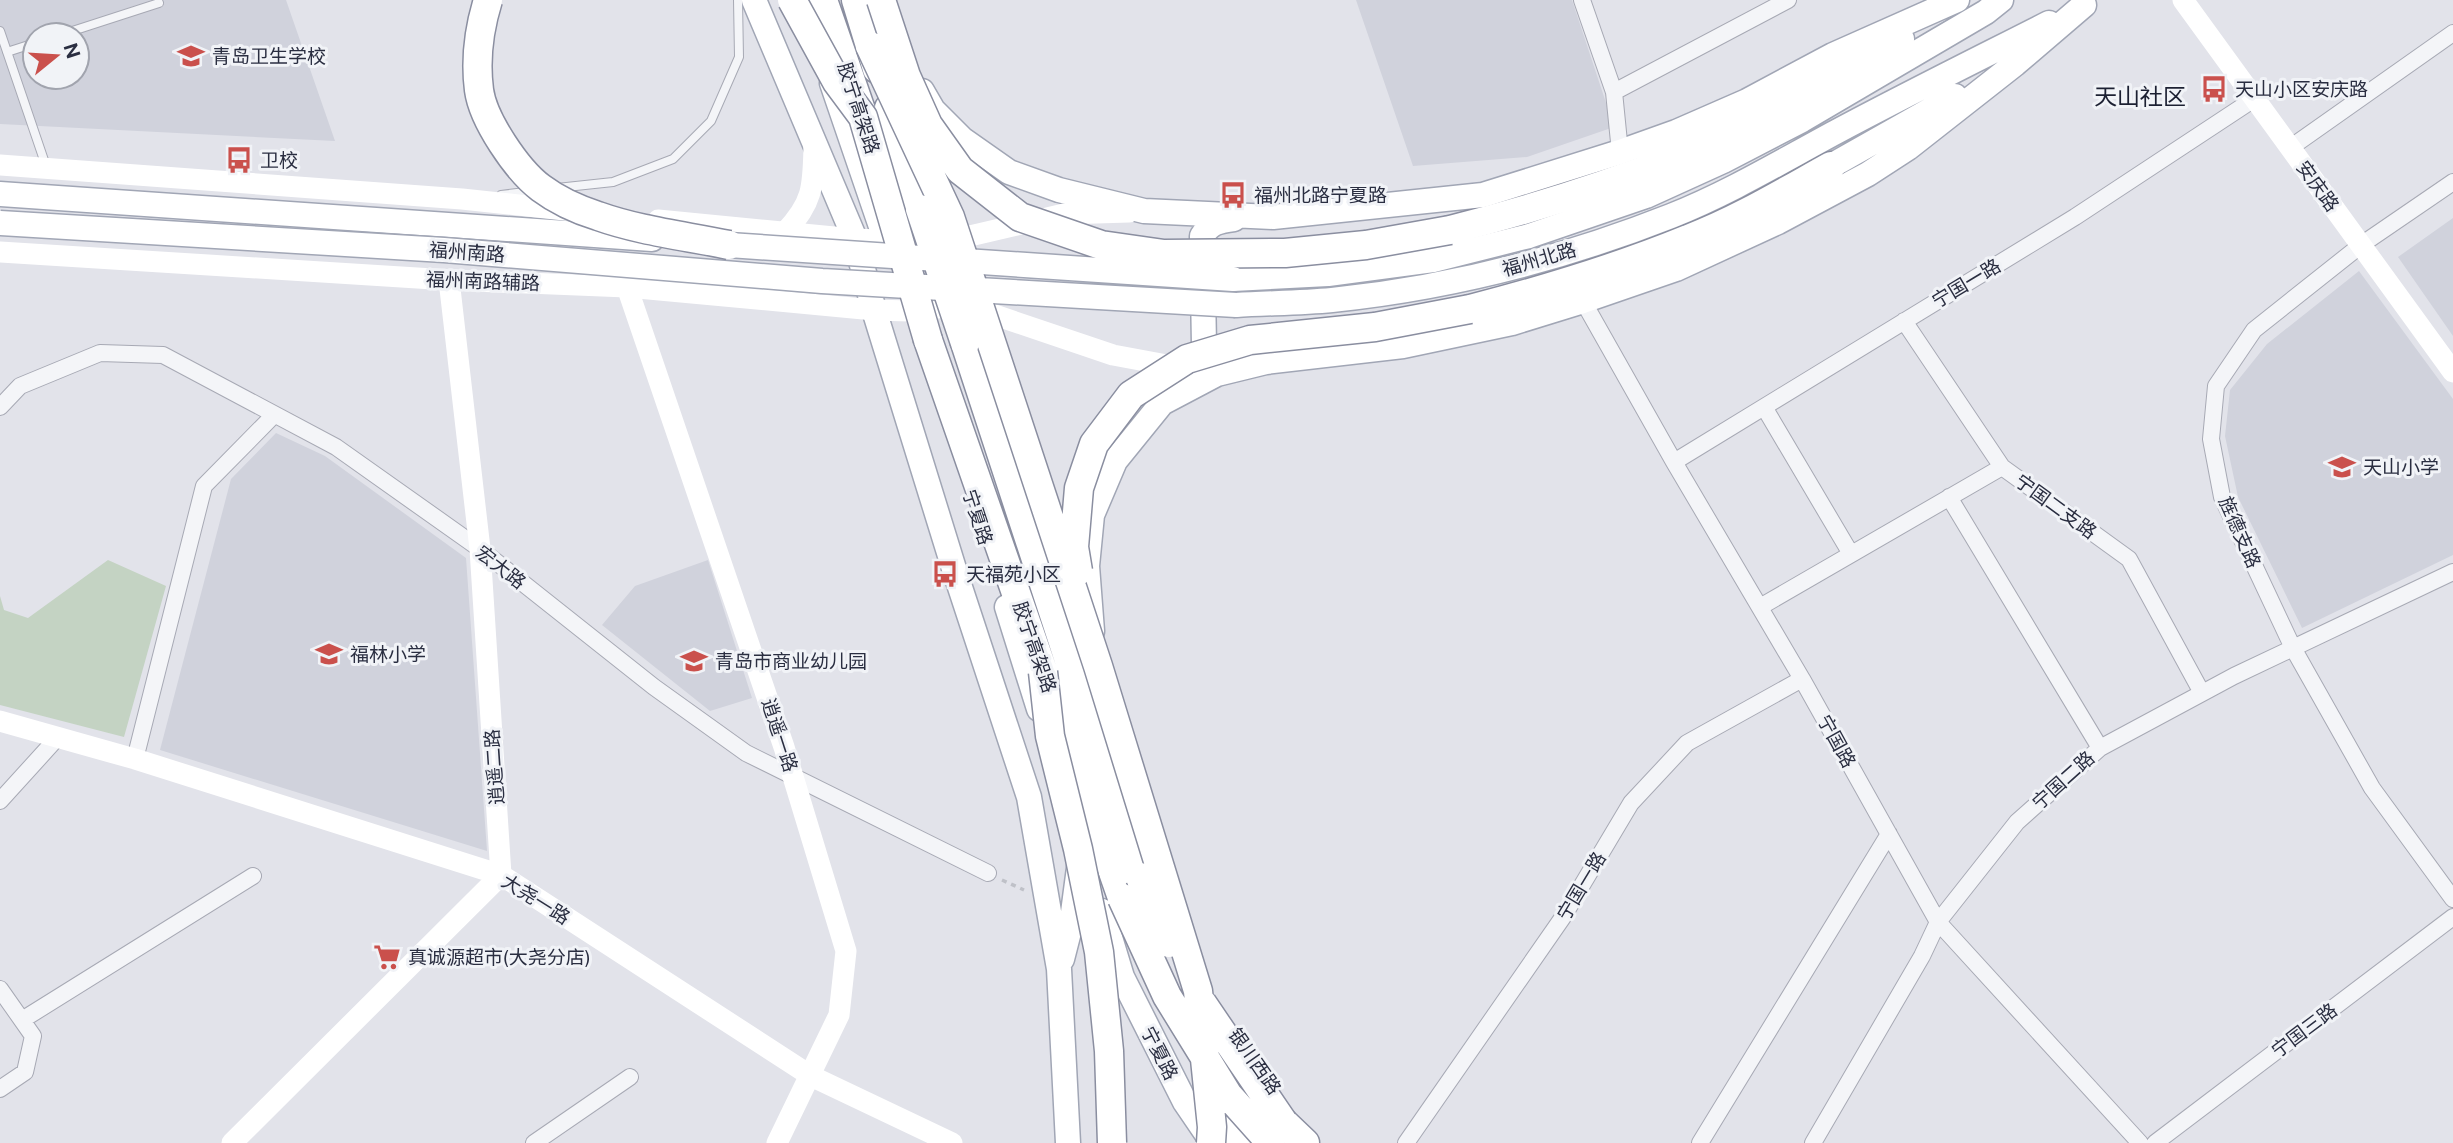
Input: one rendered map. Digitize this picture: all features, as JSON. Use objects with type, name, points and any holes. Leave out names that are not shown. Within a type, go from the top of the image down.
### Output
[{"type":"highway","points":[[488,0],[479,37],[479,93],[495,132],[524,171],[541,188],[599,217],[729,244]]},
{"type":"highway","points":[[792,0],[837,82],[863,117]]},
{"type":"highway","name":"胶宁高架路","points":[[823,0],[863,117],[928,340],[1122,898],[1167,996],[1228,1095],[1271,1143]]},
{"type":"highway","points":[[867,0],[928,125],[960,170],[1020,217],[1101,245],[1164,254],[1285,253],[1366,245],[1450,230],[1515,213],[1674,159],[1792,101]]},
{"type":"highway","name":"胶宁高架路","points":[[867,0],[870,46],[920,209],[1140,877],[1182,974],[1283,1122],[1305,1143]]},
{"type":"highway","name":"胶宁高架路","points":[[870,46],[950,217],[994,349],[1094,674]]},
{"type":"highway","points":[[1212,1143],[1198,991],[1094,674],[1074,547],[1079,488],[1094,444],[1131,395],[1188,359],[1251,340],[1375,327],[1470,309],[1549,289],[1690,239],[1831,166]]},
{"type":"highway","points":[[1043,672],[1049,736],[1078,849],[1099,952],[1110,1051],[1112,1143]]},
{"type":"main road","name":"宁夏路","points":[[754,0],[855,239],[874,310],[955,572],[1029,797],[1059,969],[1068,1143]]},
{"type":"main road","name":"宁夏路","points":[[805,0],[1003,594],[1122,977],[1185,1102],[1212,1143]]},
{"type":"main road","points":[[867,0],[933,110],[962,139],[1009,172],[1059,190],[1144,211],[1273,217],[1483,195],[1620,152],[1676,132],[1747,101],[1833,55],[1957,0]]},
{"type":"main road","points":[[867,0],[965,305],[1094,674],[1163,896],[1200,973],[1233,1076],[1238,1143]]},
{"type":"main road","points":[[1792,101],[1965,0]]},
{"type":"main road","name":"福州北路","points":[[926,259],[1233,279],[1328,274],[1433,260],[1529,236],[1646,196],[1723,161],[1802,120],[1974,19],[2001,0]]},
{"type":"main road","points":[[1129,733],[1094,674],[1093,623],[1087,566],[1092,515],[1115,461],[1162,403],[1217,374],[1266,362],[1403,346],[1512,323],[1676,269],[1778,222],[1868,174],[1908,148],[2015,64],[2088,2]]},
{"type":"main road","name":"福州北路","points":[[933,288],[1236,305],[1330,300],[1432,285],[1539,260],[1611,238],[1736,187],[1881,108],[2088,2]]},
{"type":"main road","points":[[1831,166],[2015,64]]},
{"type":"main road","name":"福州南路","points":[[0,194],[926,259]]},
{"type":"main road","points":[[1217,374],[1210,369],[1204,345],[1202,236],[1208,227],[1218,221],[1250,216]]},
{"type":"main road","name":"福州南路","points":[[0,223],[444,250],[933,288]]},
{"type":"main road","points":[[1059,969],[1072,920],[1081,846]]},
{"type":"main road","name":"银川西路","points":[[1200,973],[1241,1049],[1320,1143]]},
{"type":"street","points":[[1582,0],[1614,92],[1620,152]]},
{"type":"street","points":[[1614,92],[1788,0]]},
{"type":"street","name":"安庆路","points":[[2183,0],[2453,372]]},
{"type":"street","points":[[2290,148],[2453,33]]},
{"type":"street","name":"宁国一路","points":[[1674,462],[2075,217],[2254,99]]},
{"type":"street","points":[[785,232],[801,215],[809,196],[813,182],[814,143]]},
{"type":"street","points":[[0,165],[462,199],[886,241],[945,242],[1064,214],[1144,211]]},
{"type":"street","name":"旌德支路","points":[[2453,182],[2361,245],[2254,330],[2216,386],[2211,439],[2222,496],[2293,648],[2372,788],[2453,899]]},
{"type":"street","name":"福州南路辅路","points":[[0,252],[449,280],[627,286],[874,310],[909,311],[965,305]]},
{"type":"street","name":"逍遥二路","points":[[449,280],[480,550],[501,875]]},
{"type":"street","name":"逍遥一路","points":[[627,286],[794,778],[846,951],[839,1015],[777,1143]]},
{"type":"street","name":"宁国路","points":[[1583,301],[1802,679],[1938,922],[2140,1143]]},
{"type":"street","points":[[965,305],[1112,355],[1217,374]]},
{"type":"street","name":"宁国二支路","points":[[1904,321],[2001,467],[2129,559],[2202,693]]},
{"type":"street","name":"宏大路","points":[[0,407],[20,386],[100,354],[163,355],[336,447],[480,550],[654,687],[746,752],[988,873]]},
{"type":"street","points":[[1764,408],[1851,554]]},
{"type":"street","points":[[135,759],[204,486],[274,415]]},
{"type":"street","points":[[1760,607],[2001,467]]},
{"type":"street","points":[[1949,497],[2099,748]]},
{"type":"street","name":"宁国二路","points":[[1813,1143],[1923,956],[1938,922],[2017,822],[2099,748],[2202,693],[2453,572]]},
{"type":"street","points":[[1093,623],[1150,799],[1200,973]]},
{"type":"street","name":"宁国一路","points":[[1406,1143],[1563,917],[1631,803],[1687,743],[1802,679]]},
{"type":"street","name":"大尧一路","points":[[0,721],[135,759],[501,875],[811,1076],[952,1143]]},
{"type":"street","points":[[0,801],[58,737]]},
{"type":"street","points":[[1700,1143],[1889,834]]},
{"type":"street","points":[[232,1143],[501,875]]},
{"type":"street","points":[[22,1020],[253,876]]},
{"type":"street","name":"宁国三路","points":[[2155,1143],[2453,917]]},
{"type":"street","points":[[0,989],[33,1036],[25,1072],[0,1089]]},
{"type":"street","points":[[534,1143],[630,1077]]},
{"type":"lane","points":[[462,199],[613,182],[673,159],[711,121],[738,57],[738,0]]},
{"type":"lane","points":[[91,25],[159,3]]},
{"type":"lane","points":[[0,31],[47,169]]},
{"type":"lane","points":[[7,52],[21,48]]},
{"type":"path","points":[[988,873],[1024,890]]},
{"type":"shaded area","name":"青岛卫生学校","points":[[0,0],[286,0],[335,141],[0,124]]},
{"type":"shaded area","points":[[1356,0],[1572,0],[1614,127],[1527,157],[1413,166]]},
{"type":"shaded area","points":[[2453,218],[2453,336],[2398,257]]},
{"type":"shaded area","name":"天山小学","points":[[2359,271],[2453,399],[2453,555],[2302,628],[2238,497],[2225,436],[2230,390],[2267,344]]},
{"type":"shaded area","name":"福林小学","points":[[276,433],[325,456],[466,558],[487,851],[160,750],[231,479]]},
{"type":"shaded area","name":"青岛市商业幼儿园","points":[[708,560],[752,698],[710,711],[602,625],[635,586]]},
{"type":"green space","points":[[108,560],[166,586],[124,737],[0,705],[0,596],[4,610],[28,618]]},
{"type":"place","name":"青岛卫生学校","points":[[191,56]]},
{"type":"place","name":"天山小区安庆路","points":[[2214,89]]},
{"type":"place","name":"卫校","points":[[239,160]]},
{"type":"place","name":"福州北路宁夏路","points":[[1233,195]]},
{"type":"place","name":"天山小学","points":[[2342,467]]},
{"type":"place","name":"天福苑小区","points":[[945,574]]},
{"type":"place","name":"福林小学","points":[[329,654]]},
{"type":"place","name":"青岛市商业幼儿园","points":[[694,661]]},
{"type":"place","name":"真诚源超市(大尧分店)","points":[[387,957]]},
{"type":"district","name":"天山社区","points":[[2140,96]]}]
